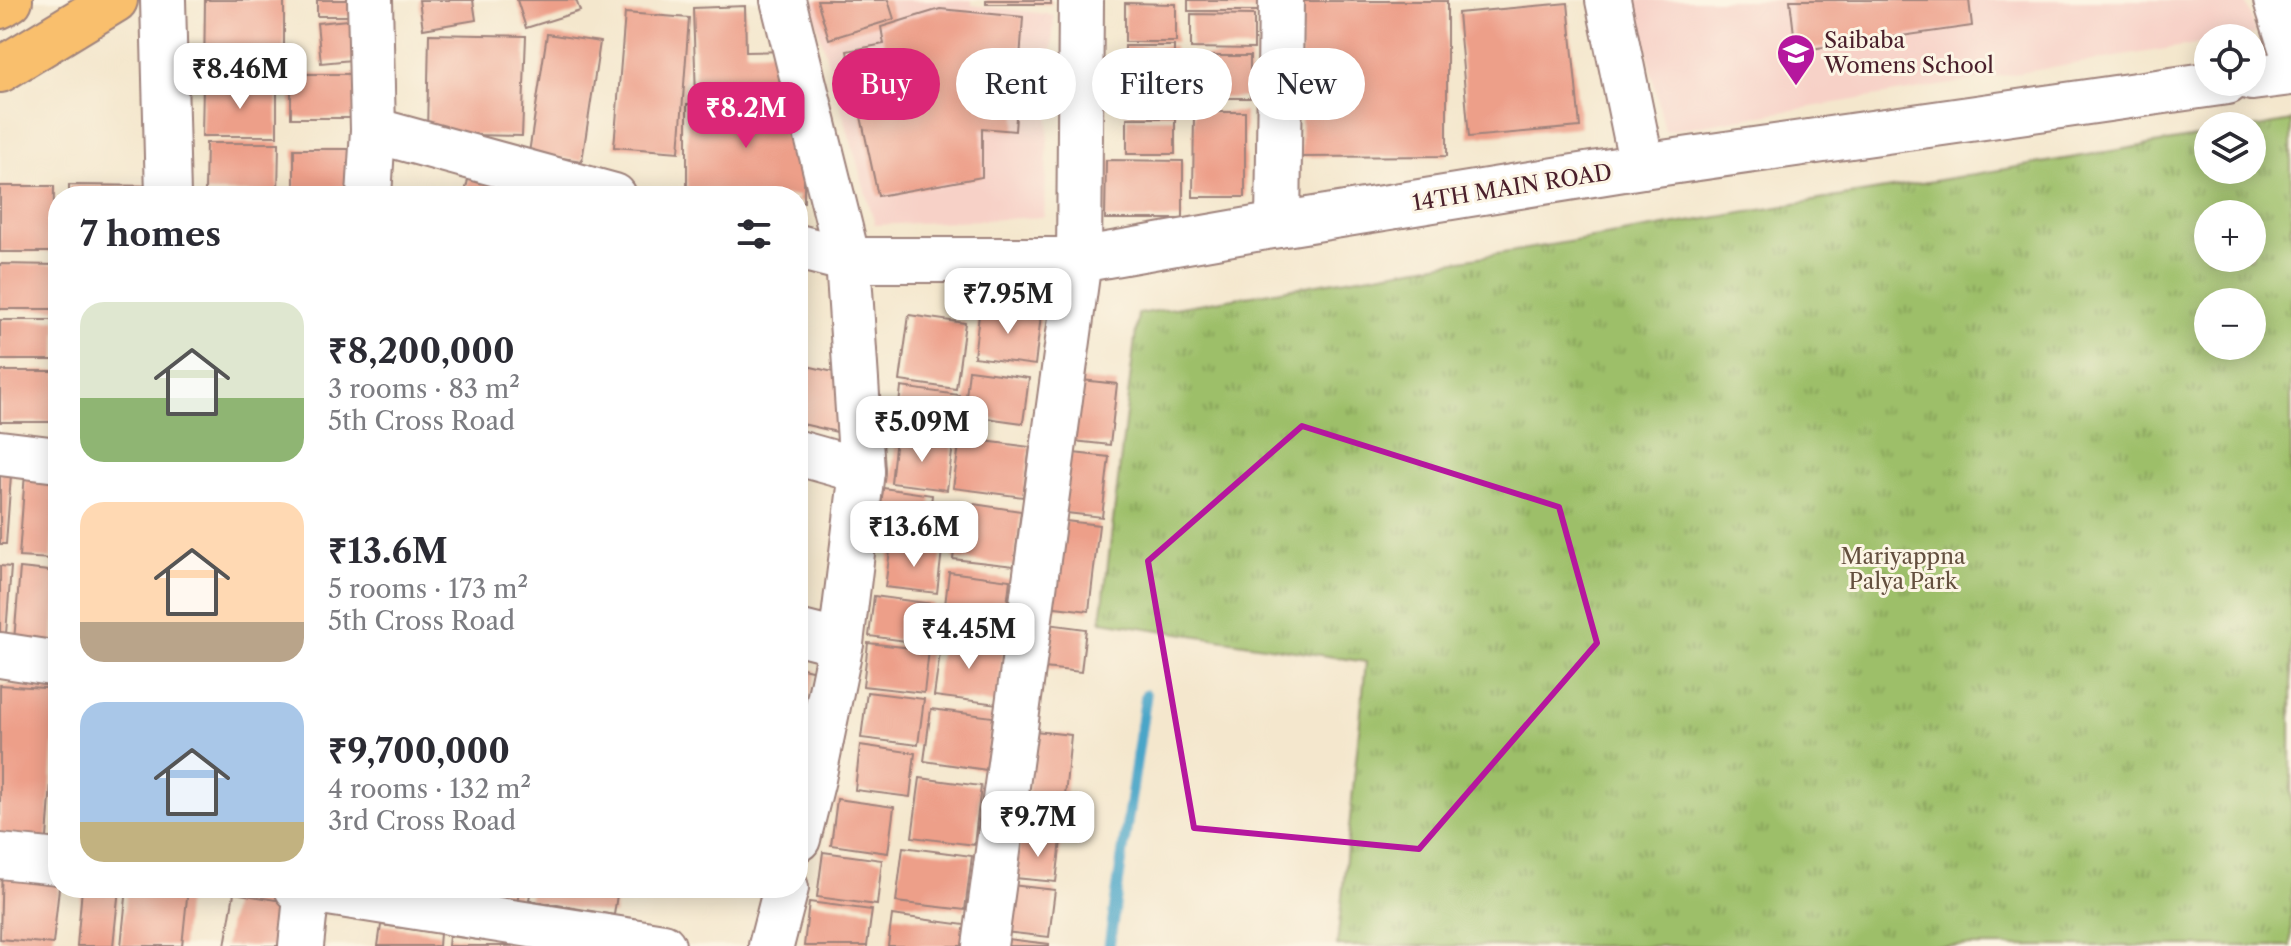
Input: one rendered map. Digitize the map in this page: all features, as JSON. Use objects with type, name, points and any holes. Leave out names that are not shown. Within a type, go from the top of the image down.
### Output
[{"type":"main road","points":[[0,6],[10,0]]},
{"type":"main road","points":[[0,70],[115,0]]},
{"type":"street","points":[[163,0],[168,186]]},
{"type":"street","points":[[370,0],[373,130],[370,186]]},
{"type":"street","points":[[783,0],[848,260],[862,471],[841,643],[808,770]]},
{"type":"street","points":[[985,946],[1079,260],[1081,0]]},
{"type":"street","points":[[1278,225],[1281,0]]},
{"type":"street","points":[[1608,0],[1642,166]]},
{"type":"street","points":[[2276,0],[2291,47]]},
{"type":"street","points":[[2266,76],[2291,73]]},
{"type":"street","name":"14TH MAIN ROAD","points":[[808,250],[848,260],[1079,260],[1642,166],[2194,87]]},
{"type":"street","points":[[373,130],[577,186]]},
{"type":"street","points":[[0,453],[48,459]]},
{"type":"street","points":[[808,456],[862,471]]},
{"type":"street","points":[[808,635],[841,643]]},
{"type":"street","points":[[0,655],[48,662]]},
{"type":"street","points":[[0,856],[48,861]]},
{"type":"street","points":[[301,946],[306,898]]},
{"type":"street","points":[[368,898],[663,946]]},
{"type":"street","points":[[771,946],[783,898]]},
{"type":"highlighted area","points":[[1302,426],[1559,507],[1597,643],[1419,849],[1194,828],[1148,561]]},
{"type":"shaded area","points":[[810,0],[972,0],[972,5],[1054,15],[1052,48],[956,48],[956,120],[1049,120],[1044,217],[875,225],[845,120],[940,120],[940,48],[832,48],[832,76]]},
{"type":"shaded area","name":"Saibaba Womens School","points":[[1635,0],[2245,0],[2253,24],[2194,24],[2194,44],[1665,131]]},
{"type":"green space","name":"Mariyappna Palya Park","points":[[2291,121],[2291,946],[1337,946],[1366,662],[1101,621],[1138,314],[2194,137],[2194,184],[2266,184],[2266,125]]},
{"type":"building","points":[[205,0],[284,0],[284,82],[204,82]]},
{"type":"building","points":[[317,0],[363,0],[363,16],[317,16]]},
{"type":"building","points":[[419,0],[473,0],[476,20],[423,29]]},
{"type":"building","points":[[517,0],[576,0],[580,11],[526,28]]},
{"type":"building","points":[[817,0],[888,0],[894,19],[829,39]]},
{"type":"building","points":[[986,0],[1051,0],[1051,4],[986,4]]},
{"type":"building","points":[[1188,0],[1261,0],[1261,11],[1188,11]]},
{"type":"building","points":[[1790,0],[1969,0],[1972,26],[1796,51]]},
{"type":"building","points":[[1301,1],[1447,1],[1447,156],[1301,157],[1301,120],[1365,120],[1365,48],[1301,48]]},
{"type":"building","points":[[1125,3],[1176,4],[1176,42],[1125,42]]},
{"type":"building","points":[[1568,3],[1580,127],[1469,137],[1458,13]]},
{"type":"building","points":[[745,6],[746,52],[790,51],[791,94],[696,97],[693,8]]},
{"type":"building","points":[[940,9],[1023,17],[1021,48],[956,48],[956,120],[1016,120],[1015,131],[982,128],[982,177],[878,196],[862,120],[940,120],[940,48],[863,48],[884,44],[881,27]]},
{"type":"building","points":[[625,13],[689,18],[679,152],[614,147]]},
{"type":"building","points":[[1191,14],[1254,15],[1254,48],[1191,48]]},
{"type":"building","points":[[358,19],[362,59],[321,63],[317,23]]},
{"type":"building","points":[[429,34],[526,36],[522,136],[427,134]]},
{"type":"building","points":[[547,34],[600,42],[582,161],[529,153]]},
{"type":"building","points":[[1125,46],[1174,46],[1174,48]]},
{"type":"building","points":[[1232,56],[1248,56],[1248,98],[1232,98]]},
{"type":"building","points":[[291,74],[358,74],[357,118],[291,118]]},
{"type":"building","points":[[203,85],[277,85],[277,136],[202,136]]},
{"type":"building","points":[[687,104],[804,104],[804,186],[687,186]]},
{"type":"building","points":[[1232,112],[1245,112],[1245,197],[1193,197],[1194,120],[1232,120]]},
{"type":"building","points":[[1127,120],[1175,120],[1175,154],[1127,154]]},
{"type":"building","points":[[206,143],[279,143],[278,186],[205,186]]},
{"type":"building","points":[[294,149],[352,149],[351,186],[294,186]]},
{"type":"building","points":[[1106,160],[1183,161],[1183,219],[1105,219]]},
{"type":"building","points":[[471,168],[525,181],[524,186],[466,186]]},
{"type":"building","points":[[69,185],[166,186],[69,186]]},
{"type":"building","points":[[0,186],[48,186],[48,252],[0,252]]},
{"type":"building","points":[[0,264],[48,265],[48,309],[0,309]]},
{"type":"building","points":[[980,307],[1041,315],[1035,365],[974,357]]},
{"type":"building","points":[[909,315],[965,323],[956,389],[900,381]]},
{"type":"building","points":[[0,320],[48,320],[48,360],[0,360]]},
{"type":"building","points":[[808,366],[851,376],[837,432],[808,425]]},
{"type":"building","points":[[969,370],[1029,378],[1023,423],[964,415]]},
{"type":"building","points":[[0,371],[48,371],[48,422],[0,422]]},
{"type":"building","points":[[1073,379],[1117,384],[1110,445],[1065,440]]},
{"type":"building","points":[[901,387],[959,395],[953,439],[896,432]]},
{"type":"building","points":[[896,438],[953,445],[947,490],[891,483]]},
{"type":"building","points":[[960,438],[1030,447],[1023,497],[953,488]]},
{"type":"building","points":[[1064,452],[1109,457],[1102,517],[1058,512]]},
{"type":"building","points":[[0,460],[12,461],[6,544],[0,544]]},
{"type":"building","points":[[25,472],[48,473],[48,559],[19,557]]},
{"type":"building","points":[[883,488],[932,495],[927,538],[877,532]]},
{"type":"building","points":[[960,502],[1021,511],[1014,566],[953,559]]},
{"type":"building","points":[[1057,520],[1099,525],[1089,611],[1047,606]]},
{"type":"building","points":[[891,544],[942,550],[937,593],[885,587]]},
{"type":"building","points":[[0,566],[11,567],[6,634],[0,634]]},
{"type":"building","points":[[20,568],[48,571],[48,644],[14,641]]},
{"type":"building","points":[[949,572],[1010,580],[1004,630],[943,622]]},
{"type":"building","points":[[874,596],[933,604],[928,644],[869,636]]},
{"type":"building","points":[[1040,623],[1086,629],[1081,672],[1035,667]]},
{"type":"building","points":[[942,638],[1004,646],[997,704],[934,696]]},
{"type":"building","points":[[868,643],[929,650],[924,693],[863,686]]},
{"type":"building","points":[[808,669],[816,671],[808,703]]},
{"type":"building","points":[[0,685],[48,688],[47,838],[0,834]]},
{"type":"building","points":[[867,692],[924,699],[918,745],[861,738]]},
{"type":"building","points":[[931,709],[993,717],[987,770],[924,761]]},
{"type":"building","points":[[1035,731],[1071,735],[1064,806],[1027,801]]},
{"type":"building","points":[[860,745],[915,753],[910,797],[855,790]]},
{"type":"building","points":[[920,778],[981,786],[974,845],[912,837]]},
{"type":"building","points":[[837,799],[894,807],[888,853],[831,845]]},
{"type":"building","points":[[1020,835],[1061,840],[1056,882],[1015,878]]},
{"type":"building","points":[[903,847],[972,856],[965,910],[896,902]]},
{"type":"building","points":[[823,852],[882,860],[877,905],[817,897]]},
{"type":"building","points":[[2,860],[48,865],[48,898],[58,898],[53,944],[0,939]]},
{"type":"building","points":[[1011,885],[1055,890],[1049,937],[1005,932]]},
{"type":"building","points":[[81,898],[118,898],[113,946],[77,946]]},
{"type":"building","points":[[126,898],[187,898],[182,946],[121,946]]},
{"type":"building","points":[[233,898],[288,902],[282,946],[225,946]]},
{"type":"building","points":[[493,898],[518,898],[517,903]]},
{"type":"building","points":[[529,898],[617,898],[614,915]]},
{"type":"building","points":[[809,902],[872,910],[867,946],[804,946]]},
{"type":"building","points":[[892,915],[965,925],[963,946],[888,946]]},
{"type":"building","points":[[381,925],[440,933],[439,946],[378,946]]},
{"type":"building","points":[[449,936],[512,944],[512,946],[448,946]]},
{"type":"building","points":[[999,938],[1049,944],[1049,946],[998,946]]},
{"type":"waterway","points":[[1109,946],[1146,695]]},
{"type":"place","name":"Saibaba Womens School","points":[[1796,87]]}]
